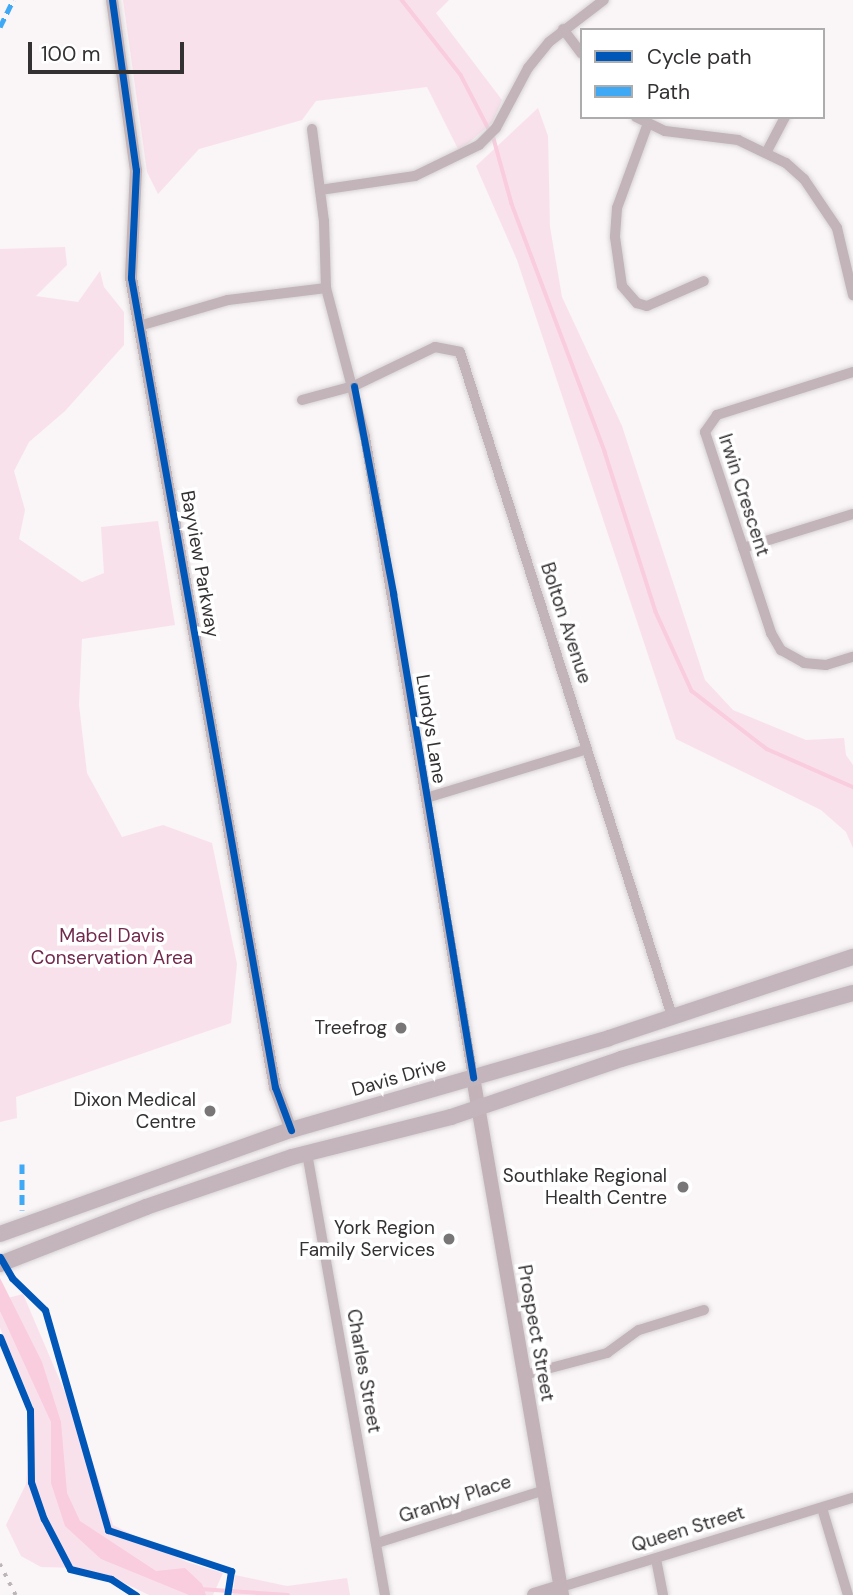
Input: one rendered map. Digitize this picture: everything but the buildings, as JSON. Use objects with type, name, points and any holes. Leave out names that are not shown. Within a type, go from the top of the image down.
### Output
[{"type":"main road","name":"Davis Drive","points":[[7,1231],[290,1130],[672,1016],[853,957]]},
{"type":"main road","points":[[0,1264],[146,1207],[307,1153],[478,1109],[621,1059],[853,993]]},
{"type":"main road","name":"Prospect Street","points":[[473,1077],[561,1591]]},
{"type":"main road","name":"Queen Street","points":[[534,1595],[561,1591]]},
{"type":"street","name":"Bayview Parkway","points":[[112,0],[135,157],[131,278],[275,1087],[290,1130]]},
{"type":"street","points":[[320,190],[415,176],[479,145],[496,128],[528,68],[563,29],[604,0]]},
{"type":"street","points":[[563,29],[580,51]]},
{"type":"street","points":[[638,119],[647,126],[738,140],[766,153],[804,179],[825,206],[837,228],[853,295]]},
{"type":"street","points":[[766,153],[784,119]]},
{"type":"street","points":[[647,126],[617,208],[615,237],[622,286],[647,306],[704,281]]},
{"type":"street","name":"Lundys Lane","points":[[312,129],[320,190],[326,288],[354,386],[473,1077]]},
{"type":"street","points":[[139,326],[228,300],[326,288]]},
{"type":"street","name":"Bolton Avenue","points":[[354,386],[435,347],[460,352],[672,1016]]},
{"type":"street","name":"Irwin Crescent","points":[[853,372],[709,421],[706,438],[771,633],[781,650],[815,664],[853,657]]},
{"type":"street","points":[[302,400],[354,386]]},
{"type":"street","points":[[743,548],[853,514]]},
{"type":"street","points":[[426,798],[587,748]]},
{"type":"street","name":"Charles Street","points":[[307,1153],[385,1595]]},
{"type":"street","points":[[524,1375],[607,1353],[639,1330],[704,1310]]},
{"type":"street","name":"Granby Place","points":[[377,1543],[545,1490]]},
{"type":"street","name":"Queen Street","points":[[561,1591],[853,1498]]},
{"type":"street","points":[[822,1508],[848,1595]]},
{"type":"street","points":[[656,1559],[663,1595]]},
{"type":"green space","points":[[123,0],[449,0],[436,13],[502,100],[492,123],[459,151],[427,87],[316,101],[302,120],[199,149],[158,194],[147,172]]},
{"type":"green space","points":[[538,108],[548,136],[550,227],[562,297],[622,426],[705,680],[733,710],[806,740],[844,738],[846,755],[853,765],[853,848],[846,832],[821,810],[676,739],[517,260],[476,166]]},
{"type":"green space","name":"Mabel Davis Conservation Area","points":[[65,247],[67,265],[36,296],[78,302],[100,271],[104,287],[124,312],[124,345],[65,411],[29,442],[14,471],[25,510],[19,539],[82,582],[104,573],[101,527],[158,521],[175,625],[82,639],[79,705],[87,773],[122,837],[163,825],[212,843],[237,964],[231,1023],[16,1097],[17,1118],[0,1122],[0,249]]},
{"type":"green space","points":[[23,1294],[87,1444],[113,1525],[187,1562],[223,1573],[213,1595],[149,1595],[118,1580],[78,1568],[41,1567],[21,1556],[6,1525],[26,1484],[33,1406],[0,1328],[0,1300]]},
{"type":"green space","points":[[235,1575],[287,1586],[347,1578],[350,1595],[233,1595]]},
{"type":"shaded area","points":[[0,1278],[42,1362],[61,1422],[67,1493],[80,1521],[156,1571],[185,1568],[202,1584],[206,1595],[189,1595],[101,1559],[65,1526],[51,1483],[51,1422],[0,1311]]},
{"type":"waterway","points":[[402,0],[461,75],[494,139],[512,204],[605,452],[656,612],[692,691],[767,749],[853,787]]},
{"type":"waterway","points":[[200,1589],[288,1595]]},
{"type":"railway","points":[[0,1564],[16,1595]]},
{"type":"marked path","points":[[0,27],[13,0]]},
{"type":"marked path","points":[[22,1164],[22,1210]]},
{"type":"cycle path","points":[[112,0],[136,170],[131,278],[275,1087],[291,1130]]},
{"type":"cycle path","points":[[354,386],[393,593],[473,1077]]},
{"type":"cycle path","points":[[0,1257],[12,1278],[45,1310],[108,1530],[231,1571],[227,1595]]},
{"type":"cycle path","points":[[0,1337],[30,1410],[31,1482],[44,1519],[70,1569],[111,1579],[136,1595]]},
{"type":"place","name":"Treefrog","points":[[401,1028]]},
{"type":"place","name":"Dixon Medical Centre","points":[[210,1111]]},
{"type":"place","name":"Southlake Regional Health Centre","points":[[683,1187]]},
{"type":"place","name":"York Region Family Services","points":[[449,1239]]}]
